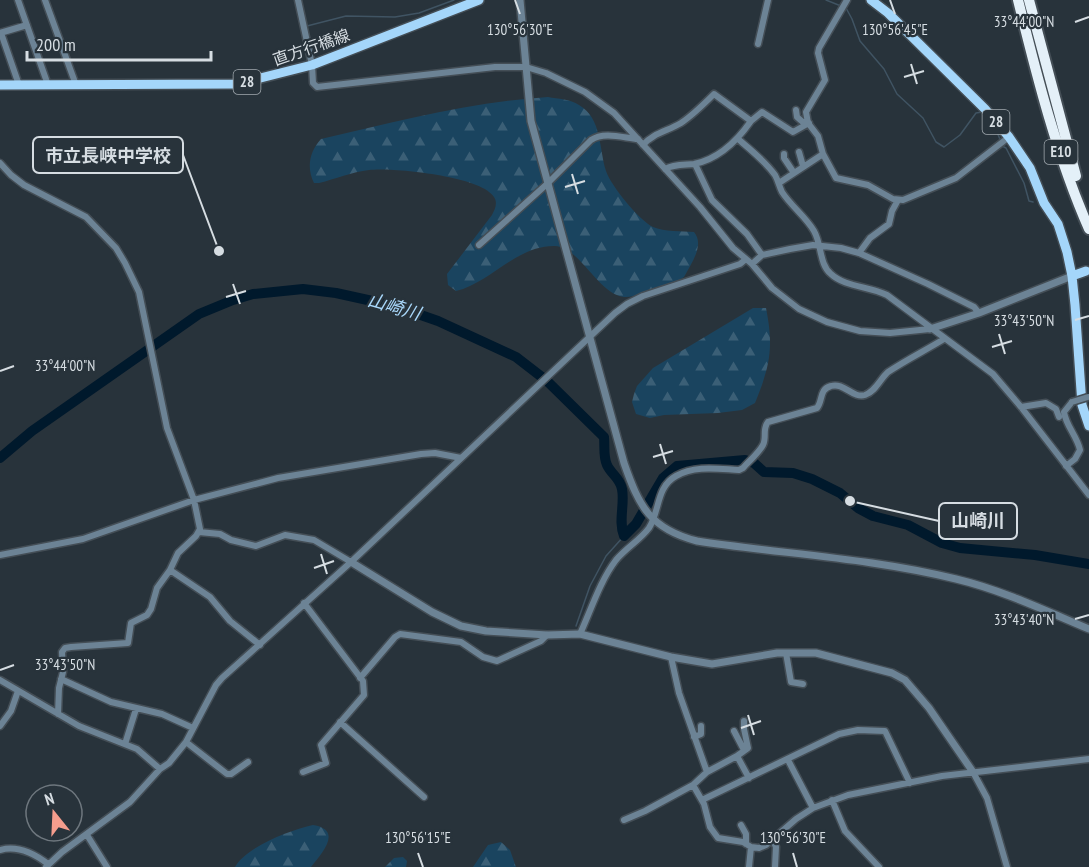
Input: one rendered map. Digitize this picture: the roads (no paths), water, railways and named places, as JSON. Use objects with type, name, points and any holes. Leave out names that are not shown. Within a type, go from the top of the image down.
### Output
[{"type":"highway","name":"E10","points":[[1018,0],[1055,132],[1089,229]]},
{"type":"highway","name":"E10","points":[[1029,0],[1089,219]]},
{"type":"main road","name":"直方行橋線","points":[[0,85],[237,84],[312,65],[479,0]]},
{"type":"main road","name":"28","points":[[871,0],[888,13],[977,101],[1009,137],[1030,168],[1044,203],[1058,224],[1068,252],[1082,405],[1089,426]]},
{"type":"main road","points":[[1072,276],[1086,271]]},
{"type":"street","points":[[18,0],[48,85]]},
{"type":"street","points":[[45,0],[76,85]]},
{"type":"street","points":[[298,0],[312,65],[313,83],[317,87],[471,69],[526,67],[585,92],[614,113],[733,248],[749,261],[772,288],[799,309],[827,322],[875,333],[930,329],[979,313],[1072,276]]},
{"type":"street","points":[[520,0],[531,121],[547,184],[624,463],[634,491],[652,518],[669,531],[697,541],[889,565],[957,579],[1011,596],[1089,629]]},
{"type":"street","points":[[758,44],[768,0]]},
{"type":"street","points":[[807,124],[807,108],[825,80],[818,53],[819,48],[847,0]]},
{"type":"street","points":[[19,85],[0,33],[27,25]]},
{"type":"street","points":[[478,245],[547,184],[596,136],[641,142],[684,121],[714,94],[751,121]]},
{"type":"street","points":[[796,110],[797,117],[818,136],[823,154],[836,178],[872,187],[887,197],[898,200],[913,197],[937,184],[956,178],[1009,137]]},
{"type":"street","points":[[665,169],[675,165],[695,164],[722,151],[738,139],[751,121],[762,112],[791,132],[807,124]]},
{"type":"street","points":[[738,139],[765,163],[779,183],[782,192],[814,230],[825,267],[836,278],[875,289],[887,295],[993,374],[1089,495]]},
{"type":"street","points":[[799,152],[803,166]]},
{"type":"street","points":[[784,154],[784,158],[794,172]]},
{"type":"street","points":[[779,183],[823,154]]},
{"type":"street","points":[[0,163],[10,176],[24,185],[86,217],[116,248],[135,280],[142,303],[167,428],[194,500],[200,523],[199,532],[178,553],[170,570],[157,588],[153,605],[148,613],[129,626],[128,643],[65,648],[62,652],[63,672],[58,714]]},
{"type":"street","points":[[695,164],[712,200],[747,234],[762,255]]},
{"type":"street","points":[[859,254],[870,238],[889,224],[898,200]]},
{"type":"street","points":[[0,850],[15,849],[34,855],[47,865],[130,802],[160,769],[169,763],[186,742],[216,685],[351,562],[615,313],[634,300],[762,255],[820,245],[859,254],[940,289],[974,307],[979,313]]},
{"type":"street","points":[[580,634],[599,590],[614,563],[647,530],[663,489],[678,474],[706,468],[739,470],[762,446],[764,428],[768,422],[817,408],[823,392],[829,387],[838,385],[859,396],[865,395],[876,387],[888,373],[944,339]]},
{"type":"street","points":[[1066,466],[1075,459],[1080,450],[1064,412],[1072,402],[1089,397]]},
{"type":"street","points":[[1021,407],[1046,403],[1056,409],[1059,417]]},
{"type":"street","points":[[0,555],[83,539],[194,500],[278,478],[421,454],[461,458]]},
{"type":"street","points":[[199,532],[220,534],[231,540],[256,546],[285,535],[314,540],[432,612],[461,626],[486,631],[547,636],[580,634],[671,657],[712,664],[786,652],[816,653],[892,673],[905,680],[930,708],[973,772],[987,798],[1007,867]]},
{"type":"street","points":[[170,570],[210,597],[230,621],[260,645]]},
{"type":"street","points":[[303,772],[326,763],[321,745],[363,695],[363,681],[304,603]]},
{"type":"street","points":[[360,678],[400,634],[461,642],[483,657],[497,661],[541,642],[547,636]]},
{"type":"street","points":[[786,652],[791,682],[802,684]]},
{"type":"street","points":[[671,657],[673,674],[707,772]]},
{"type":"street","points":[[61,679],[111,702],[162,714],[193,728]]},
{"type":"street","points":[[0,680],[78,726],[144,754],[160,769]]},
{"type":"street","points":[[0,726],[11,711],[18,691]]},
{"type":"street","points":[[125,744],[136,709]]},
{"type":"street","points":[[624,820],[693,785],[707,772],[737,756],[748,747],[744,721]]},
{"type":"street","points":[[340,722],[424,796]]},
{"type":"street","points":[[694,737],[701,734],[701,726]]},
{"type":"street","points":[[734,730],[744,750]]},
{"type":"street","points":[[702,800],[848,731],[885,731],[910,783]]},
{"type":"street","points":[[186,742],[227,774],[239,770],[248,762]]},
{"type":"street","points":[[737,756],[749,778]]},
{"type":"street","points":[[693,785],[702,800],[710,827],[718,838],[743,842],[759,848],[773,840],[796,819],[813,808],[848,795],[942,776],[1089,759]]},
{"type":"street","points":[[788,760],[813,808]]},
{"type":"street","points":[[832,800],[844,831],[879,867]]},
{"type":"street","points":[[741,825],[748,845],[748,867]]},
{"type":"street","points":[[87,835],[107,867]]},
{"type":"street","points":[[773,840],[776,847],[775,867]]},
{"type":"waterway","points":[[307,26],[346,16],[395,17],[419,13],[454,0]]},
{"type":"waterway","points":[[826,0],[841,6]]},
{"type":"waterway","points":[[846,8],[860,41],[884,69],[897,94],[923,118],[936,142],[944,147],[960,135],[976,113],[982,112]]},
{"type":"waterway","points":[[995,127],[1001,142]]},
{"type":"waterway","points":[[1002,146],[1006,148],[1024,183],[1029,201],[1033,202]]},
{"type":"waterway","name":"山崎川","points":[[0,458],[32,431],[199,314],[253,294],[303,289],[336,293],[395,306],[438,321],[516,357],[547,381],[604,437],[606,462],[622,489],[624,536],[636,524],[663,478],[677,466],[745,460],[754,463],[764,472],[793,473],[812,479],[840,493],[858,508],[873,516],[908,525],[942,543],[960,548],[1035,555],[1089,564]]},
{"type":"waterway","points":[[576,626],[590,586],[606,556],[624,536]]},
{"type":"place","name":"市立長峡中学校","points":[[219,251]]},
{"type":"place","name":"山崎川","points":[[850,501]]}]
